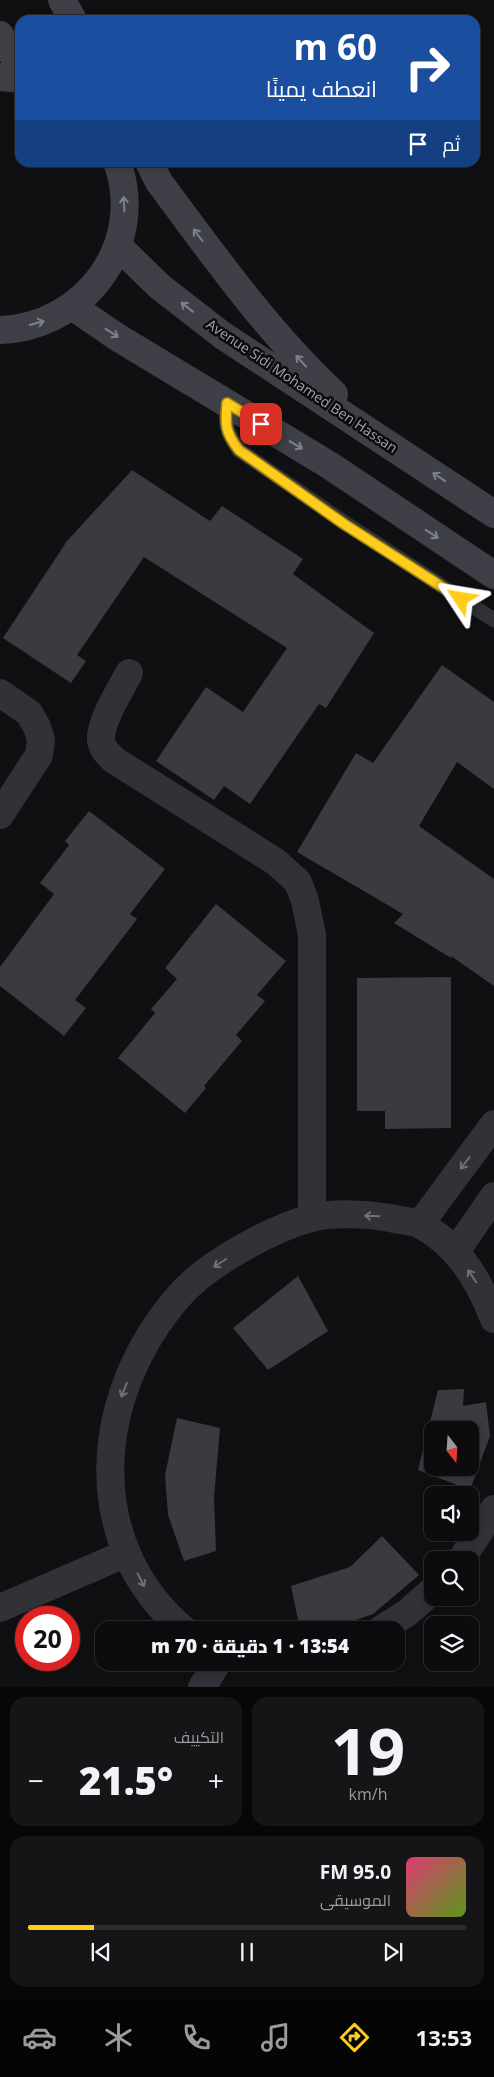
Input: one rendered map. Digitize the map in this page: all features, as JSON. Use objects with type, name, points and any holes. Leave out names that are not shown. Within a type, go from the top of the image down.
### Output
[{"type":"street","points":[[62,0],[71,15]]},
{"type":"street","points":[[0,35],[15,58]]},
{"type":"street","points":[[0,77],[15,78]]},
{"type":"street","points":[[0,330],[17,329],[46,321],[72,306],[91,290],[107,269],[118,246],[125,212],[122,176],[119,167]]},
{"type":"street","points":[[151,167],[159,182],[249,302],[308,369],[337,397],[357,423]]},
{"type":"street","name":"Avenue Sidi Mohamed Ben Hassan","points":[[118,246],[159,286],[222,334],[494,514]]},
{"type":"street","points":[[72,306],[117,337],[329,465],[494,574]]},
{"type":"street","points":[[129,673],[102,727],[101,742],[106,752],[114,760],[276,862],[298,882],[306,901],[312,935],[312,1218]]},
{"type":"street","points":[[0,693],[29,713],[37,727],[41,740],[39,755],[0,815]]},
{"type":"street","points":[[420,1224],[494,1124]]},
{"type":"street","points":[[456,1251],[494,1196]]},
{"type":"street","points":[[173,1621],[144,1586],[127,1553],[114,1518],[109,1460],[118,1406],[144,1342],[180,1294],[215,1265],[266,1236],[312,1218],[344,1215],[383,1217],[420,1224],[456,1251],[486,1298],[494,1319]]},
{"type":"street","points":[[468,1551],[494,1509]]},
{"type":"street","points":[[0,1608],[127,1553]]},
{"type":"street","points":[[394,1621],[424,1598]]},
{"type":"street","points":[[202,1687],[212,1671]]},
{"type":"lane","points":[[227,403],[225,425],[229,438],[239,450],[344,524],[494,620]]},
{"type":"building","points":[[132,470],[210,521],[222,506],[303,559],[293,574],[374,633],[326,708],[319,704],[250,804],[224,786],[214,800],[156,761],[206,687],[243,712],[287,648],[144,557],[77,655],[86,661],[71,683],[3,638],[67,541]]},
{"type":"building","points":[[442,665],[494,702],[494,789],[457,762],[419,826],[494,879],[494,986],[451,956],[451,958],[394,923],[403,914],[297,852],[356,753],[373,763]]},
{"type":"building","points":[[89,811],[165,869],[130,914],[137,919],[75,1000],[86,1008],[64,1036],[0,986],[0,967],[54,894],[40,883],[69,845],[65,841]]},
{"type":"building","points":[[216,904],[286,961],[257,995],[265,1001],[236,1035],[242,1041],[204,1086],[206,1088],[185,1113],[118,1058],[155,1013],[151,1009],[177,979],[165,968]]},
{"type":"building","points":[[451,977],[451,1128],[385,1129],[385,1111],[357,1111],[357,978]]},
{"type":"building","points":[[298,1276],[328,1331],[268,1370],[233,1328]]},
{"type":"building","points":[[464,1389],[463,1406],[486,1402],[490,1436],[479,1466],[479,1421],[430,1421],[438,1390]]},
{"type":"building","points":[[177,1418],[220,1428],[214,1497],[216,1551],[184,1561],[168,1515],[165,1475]]},
{"type":"building","points":[[424,1446],[424,1472],[418,1470]]},
{"type":"building","points":[[434,1476],[475,1476],[471,1486],[460,1486]]},
{"type":"building","points":[[382,1536],[419,1575],[373,1614],[353,1621],[298,1621],[291,1586],[350,1567]]},
{"type":"route","points":[[261,424],[227,403],[225,425],[229,438],[239,450],[259,466],[344,524],[461,599]]}]
